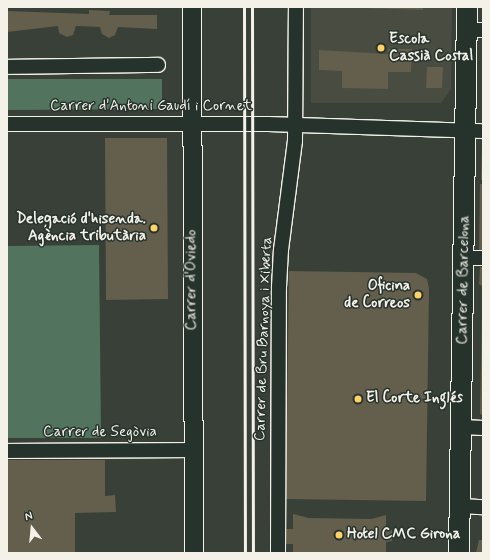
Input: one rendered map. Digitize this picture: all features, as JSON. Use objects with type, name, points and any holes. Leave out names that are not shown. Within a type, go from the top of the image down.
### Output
[{"type":"main road","name":"Carrer de Barcelona","points":[[459,553],[462,427],[474,258],[475,30],[467,7]]},
{"type":"street","name":"Carrer d'Oviedo","points":[[192,7],[194,553]]},
{"type":"street","name":"Carrer de Bru Barnoya i Xiberta","points":[[278,553],[281,250],[296,126],[296,7]]},
{"type":"street","points":[[7,67],[158,65]]},
{"type":"street","name":"Carrer d'Antoni Gaudí i Cornet","points":[[7,124],[192,124],[429,127],[474,131]]},
{"type":"street","points":[[462,427],[483,428]]},
{"type":"street","name":"Carrer de Segòvia","points":[[7,451],[193,450]]},
{"type":"street","points":[[461,506],[483,507]]},
{"type":"shaded area","name":"Escola Cassià Costal","points":[[311,7],[452,7],[451,89],[441,103],[311,103]]},
{"type":"green space","points":[[7,79],[162,79],[162,109],[7,110]]},
{"type":"green space","points":[[99,245],[101,438],[7,438],[7,246]]},
{"type":"building","points":[[423,7],[423,10],[364,8]]},
{"type":"building","points":[[89,10],[110,11],[109,15],[157,15],[157,29],[118,27],[115,35],[109,38],[102,34],[100,27],[76,26],[73,35],[67,37],[59,33],[58,26],[7,32],[7,11],[89,14]]},
{"type":"building","points":[[388,49],[412,49],[411,72],[388,72],[388,89],[342,88],[342,71],[319,70],[319,50],[388,54]]},
{"type":"building","points":[[427,67],[443,67],[442,88],[426,88]]},
{"type":"building","points":[[105,138],[167,138],[168,299],[106,300]]},
{"type":"building","points":[[482,146],[483,180],[481,180]]},
{"type":"building","points":[[480,184],[483,184],[483,252],[479,252]]},
{"type":"building","points":[[480,267],[483,267],[483,287],[479,284]]},
{"type":"building","name":"El Corte Inglés","points":[[289,271],[416,273],[427,279],[429,288],[426,501],[286,499]]},
{"type":"building","points":[[483,314],[483,415],[480,414]]},
{"type":"building","points":[[7,460],[105,460],[105,496],[115,495],[116,512],[75,513],[75,553],[7,553]]},
{"type":"building","name":"Hotel CMC Girona","points":[[293,514],[309,518],[371,519],[386,515],[386,530],[392,530],[392,541],[386,542],[386,553],[293,553],[293,544],[286,544],[286,529],[293,529]]},
{"type":"building","points":[[479,540],[483,540],[483,553],[476,553]]},
{"type":"railway","points":[[244,7],[245,553]]},
{"type":"railway","points":[[252,7],[253,553]]},
{"type":"place","name":"Escola Cassià Costal","points":[[381,48]]},
{"type":"place","name":"Delegació d'hisenda. Agència tributària","points":[[154,228]]},
{"type":"place","name":"Oficina de Correos","points":[[418,295]]},
{"type":"place","name":"El Corte Inglés","points":[[358,399]]},
{"type":"place","name":"Hotel CMC Girona","points":[[339,535]]}]
